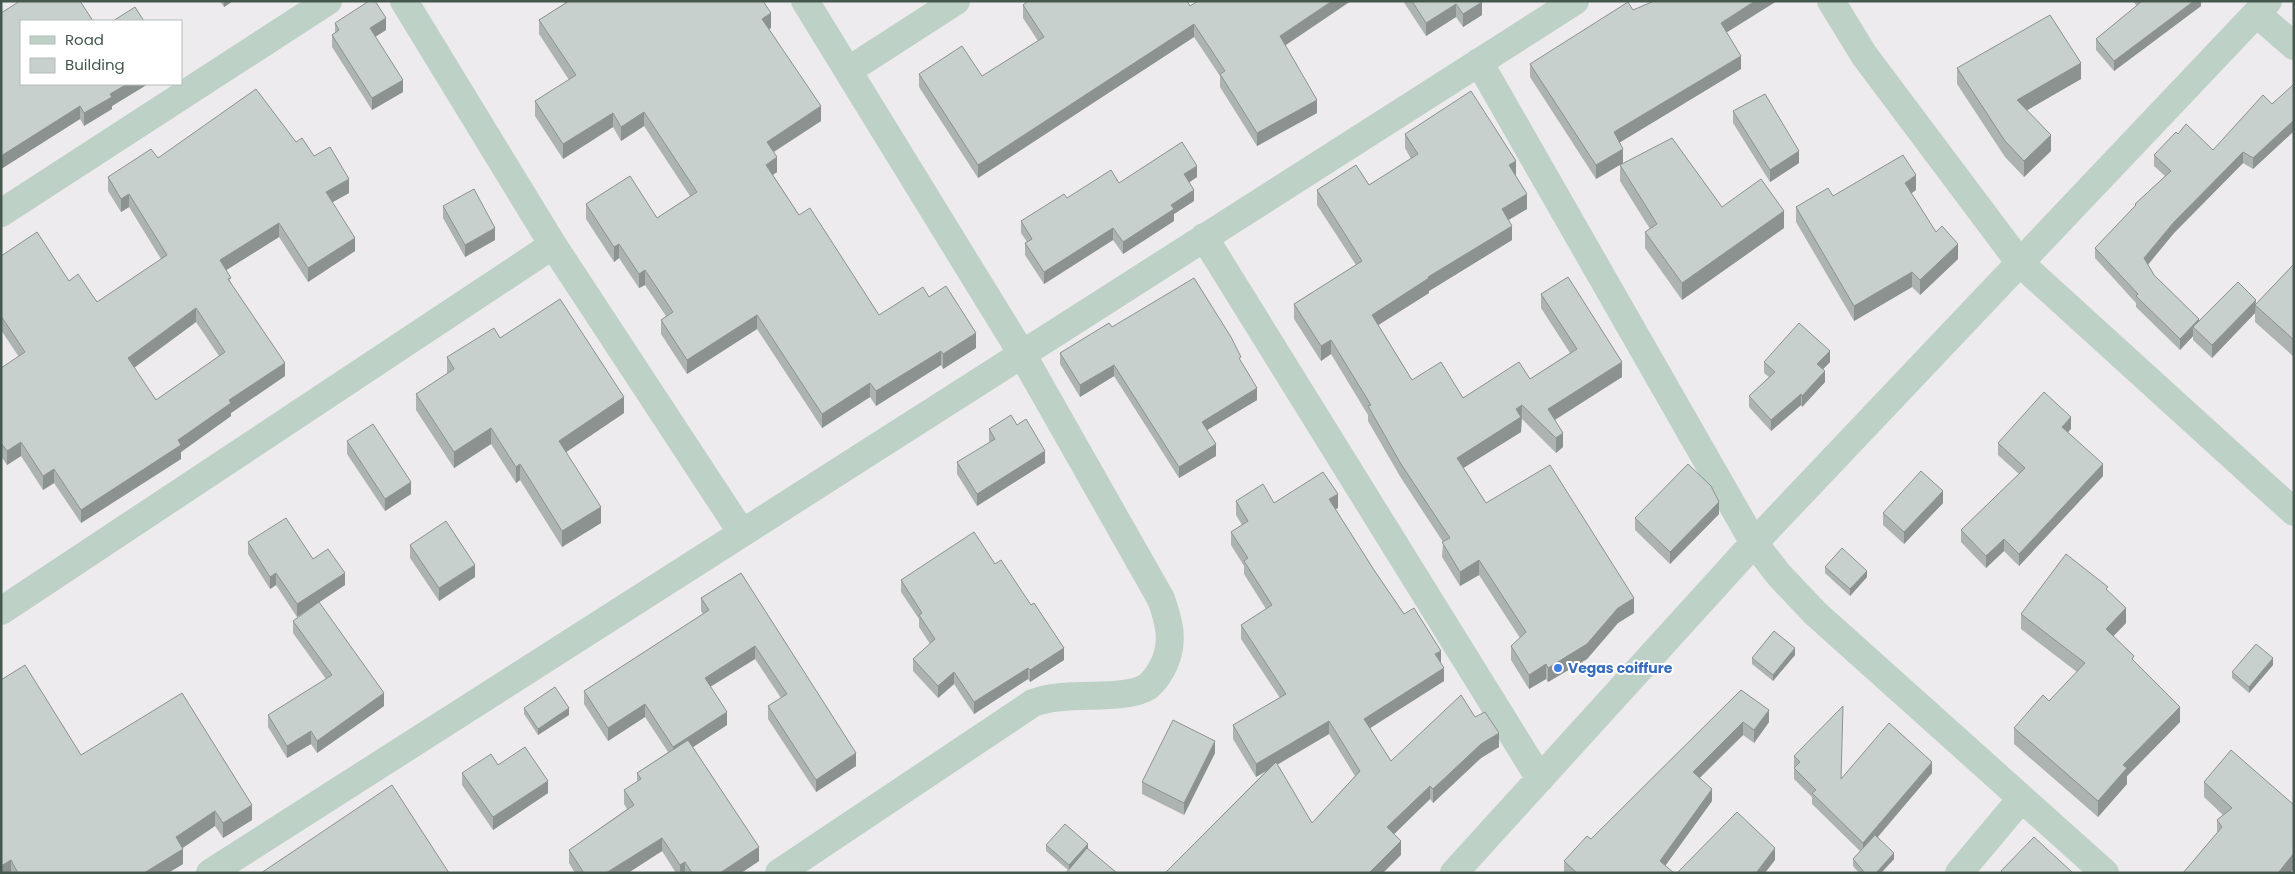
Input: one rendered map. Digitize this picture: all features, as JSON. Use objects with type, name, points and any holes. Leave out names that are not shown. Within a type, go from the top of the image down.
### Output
[{"type":"street","points":[[1,213],[328,1]]},
{"type":"street","points":[[404,1],[554,245],[742,533]]},
{"type":"street","points":[[779,873],[1033,703],[1049,697],[1123,694],[1147,687],[1162,669],[1170,649],[1170,622],[1160,599],[1022,354],[805,1]]},
{"type":"street","points":[[849,70],[956,1]]},
{"type":"street","points":[[210,873],[1575,1]]},
{"type":"street","points":[[1830,1],[1864,55],[2020,263],[2294,512]]},
{"type":"street","points":[[1454,873],[1754,543],[2263,7],[2294,46]]},
{"type":"street","points":[[1479,62],[1754,543],[1779,575],[1815,613],[2105,873]]},
{"type":"street","points":[[1204,237],[1540,779]]},
{"type":"street","points":[[1,611],[554,245]]},
{"type":"street","points":[[1959,873],[2021,799]]},
{"type":"building","points":[[20,1],[80,1],[92,20],[20,20],[20,85],[125,85],[110,94],[112,97],[84,113],[80,106],[1,156],[1,13]]},
{"type":"building","points":[[369,1],[375,1],[386,18],[370,28],[403,80],[372,98],[332,35],[339,30],[335,23]]},
{"type":"building","points":[[569,1],[763,1],[771,13],[762,19],[821,106],[767,142],[777,157],[766,165],[799,215],[810,208],[879,315],[923,287],[929,297],[946,286],[976,333],[943,354],[941,351],[876,391],[870,383],[822,414],[757,315],[687,360],[661,320],[673,312],[645,270],[639,274],[619,244],[614,247],[586,204],[630,176],[657,218],[697,192],[644,112],[621,127],[613,113],[563,144],[535,101],[576,75],[539,20]]},
{"type":"building","points":[[1028,1],[1187,1],[1190,6],[1198,1],[1332,1],[1280,36],[1317,100],[1257,133],[1220,74],[1225,71],[1194,24],[978,165],[919,74],[962,46],[982,76],[1044,37],[1023,5]]},
{"type":"building","points":[[1412,1],[1482,2],[1463,14],[1456,4],[1426,23]]},
{"type":"building","points":[[1654,1],[1755,1],[1721,23],[1741,56],[1614,132],[1623,149],[1596,165],[1530,64],[1628,2],[1633,10]]},
{"type":"building","points":[[2141,1],[2194,1],[2114,61],[2096,39]]},
{"type":"building","points":[[135,7],[143,20],[115,20]]},
{"type":"building","points":[[2050,15],[2081,63],[2017,100],[2051,135],[2024,161],[2005,141],[1957,68]]},
{"type":"building","points":[[2293,85],[2294,120],[2253,158],[2243,152],[2174,222],[2144,258],[2154,275],[2199,319],[2180,339],[2136,296],[2138,294],[2095,248],[2135,204],[2171,171],[2154,155],[2176,132],[2178,134],[2186,124],[2213,150],[2263,95],[2272,104]]},
{"type":"building","points":[[256,89],[296,142],[302,138],[314,156],[330,147],[349,179],[326,192],[355,238],[308,268],[279,223],[220,260],[231,278],[228,279],[285,363],[229,400],[231,403],[178,440],[181,445],[81,510],[54,469],[43,476],[21,442],[7,451],[1,443],[1,368],[25,352],[1,316],[1,256],[37,232],[69,281],[78,274],[97,302],[167,255],[129,194],[121,199],[108,177],[151,149],[158,158]],"holes":[[[196,308],[225,352],[156,400],[128,358]]]},
{"type":"building","points":[[1471,91],[1516,161],[1509,165],[1527,194],[1502,209],[1512,226],[1428,277],[1372,315],[1412,380],[1441,362],[1463,398],[1519,362],[1530,379],[1577,349],[1541,294],[1568,277],[1622,362],[1548,409],[1563,433],[1556,438],[1522,405],[1516,409],[1521,417],[1457,458],[1486,503],[1550,465],[1634,598],[1618,608],[1587,644],[1548,668],[1546,664],[1529,675],[1511,646],[1526,632],[1479,560],[1460,572],[1442,542],[1450,538],[1401,464],[1368,406],[1371,405],[1331,340],[1321,346],[1294,304],[1362,261],[1317,190],[1356,165],[1369,185],[1418,154],[1405,134]]},
{"type":"building","points":[[1765,94],[1799,151],[1770,170],[1733,111]]},
{"type":"building","points":[[1672,138],[1722,207],[1761,179],[1784,211],[1682,283],[1645,232],[1657,224],[1620,165]]},
{"type":"building","points":[[1182,142],[1197,166],[1184,174],[1194,190],[1171,205],[1174,209],[1123,242],[1113,228],[1044,272],[1025,243],[1032,239],[1021,221],[1064,194],[1067,198],[1111,170],[1119,183]]},
{"type":"building","points":[[1903,155],[1916,175],[1905,183],[1936,232],[1942,226],[1958,244],[1920,280],[1912,272],[1854,306],[1796,207],[1828,188],[1833,196]]},
{"type":"building","points":[[474,189],[495,228],[465,245],[443,206]]},
{"type":"building","points":[[2294,264],[2294,340],[2255,305]]},
{"type":"building","points":[[1194,278],[1231,337],[1241,357],[1239,358],[1257,388],[1202,422],[1216,444],[1179,467],[1114,365],[1080,385],[1060,353],[1109,323],[1112,327]]},
{"type":"building","points":[[2238,282],[2256,300],[2212,345],[2193,327]]},
{"type":"building","points":[[560,299],[624,397],[559,441],[601,507],[562,531],[520,464],[516,467],[491,428],[454,452],[416,394],[454,369],[447,357],[494,328],[500,338]]},
{"type":"building","points":[[1799,323],[1830,351],[1817,364],[1825,371],[1802,396],[1801,394],[1771,420],[1749,396],[1775,372],[1764,362]]},
{"type":"building","points":[[2044,392],[2071,417],[2062,427],[2103,464],[2019,554],[2004,539],[1986,556],[1961,530],[2025,468],[1998,443]]},
{"type":"building","points":[[1011,415],[1017,425],[1026,419],[1045,451],[977,494],[957,462],[995,439],[989,429]]},
{"type":"building","points":[[373,424],[411,482],[385,499],[347,441]]},
{"type":"building","points":[[1688,464],[1711,486],[1719,502],[1670,552],[1635,518]]},
{"type":"building","points":[[1921,471],[1943,491],[1904,532],[1883,513]]},
{"type":"building","points":[[1323,472],[1338,494],[1329,499],[1374,570],[1404,614],[1414,608],[1441,651],[1435,654],[1444,668],[1364,719],[1391,761],[1461,695],[1475,717],[1485,712],[1499,733],[1481,744],[1433,789],[1430,786],[1387,827],[1401,841],[1369,873],[1165,873],[1276,762],[1312,823],[1360,771],[1329,721],[1256,764],[1233,725],[1286,694],[1241,625],[1272,605],[1244,561],[1248,558],[1231,532],[1248,521],[1236,501],[1263,484],[1274,503]]},
{"type":"building","points":[[286,518],[313,559],[328,549],[345,573],[297,604],[276,573],[270,577],[248,542]]},
{"type":"building","points":[[446,521],[475,565],[439,588],[410,545]]},
{"type":"building","points":[[974,532],[995,564],[1001,560],[1031,605],[1034,603],[1064,648],[974,702],[954,672],[938,686],[913,659],[935,639],[919,615],[922,613],[901,580]]},
{"type":"building","points":[[1842,548],[1867,571],[1850,589],[1825,567]]},
{"type":"building","points":[[2066,554],[2108,587],[2106,589],[2126,608],[2106,629],[2134,656],[2132,659],[2180,707],[2123,765],[2127,768],[2098,801],[2014,728],[2043,695],[2049,701],[2085,663],[2021,614]]},
{"type":"building","points":[[741,573],[856,753],[816,780],[768,706],[787,694],[755,646],[705,678],[727,712],[673,747],[645,704],[608,728],[584,691],[709,610],[701,598]]},
{"type":"building","points":[[319,602],[384,693],[317,741],[311,731],[287,746],[268,715],[332,675],[293,621]]},
{"type":"building","points":[[1774,631],[1795,648],[1773,675],[1752,658]]},
{"type":"building","points":[[2256,644],[2273,658],[2249,687],[2232,672]]},
{"type":"building","points":[[25,665],[81,755],[182,693],[252,805],[223,823],[215,811],[176,837],[183,849],[144,873],[18,873],[11,860],[1,866],[1,680]]},
{"type":"building","points":[[555,687],[569,708],[538,729],[524,708]]},
{"type":"building","points":[[1741,690],[1769,710],[1754,730],[1743,722],[1693,772],[1712,789],[1660,861],[1674,873],[1577,873],[1564,861],[1587,836],[1591,839]]},
{"type":"building","points":[[1843,706],[1841,779],[1889,723],[1932,762],[1863,843],[1812,793],[1816,790],[1794,768],[1800,762],[1794,756]]},
{"type":"building","points":[[1173,720],[1215,741],[1184,803],[1142,782]]},
{"type":"building","points":[[688,740],[759,847],[720,873],[692,873],[685,862],[680,865],[662,838],[606,873],[584,873],[569,850],[634,805],[624,790],[641,779],[637,773]]},
{"type":"building","points":[[525,747],[548,781],[493,817],[462,773],[491,754],[498,765]]},
{"type":"building","points":[[2231,750],[2294,805],[2294,853],[2278,873],[2183,873],[2222,827],[2217,820],[2232,808],[2204,782]]},
{"type":"building","points":[[392,785],[449,873],[261,873]]},
{"type":"building","points":[[1737,812],[1775,848],[1756,873],[1677,873]]},
{"type":"building","points":[[1065,824],[1088,844],[1069,865],[1046,845]]},
{"type":"building","points":[[1875,835],[1894,853],[1876,873],[1865,873],[1853,859]]},
{"type":"building","points":[[2034,837],[2073,873],[2003,873],[2001,871]]},
{"type":"building","points":[[1087,848],[1117,873],[1066,873]]},
{"type":"place","name":"Vegas coiffure","points":[[1558,668]]}]
